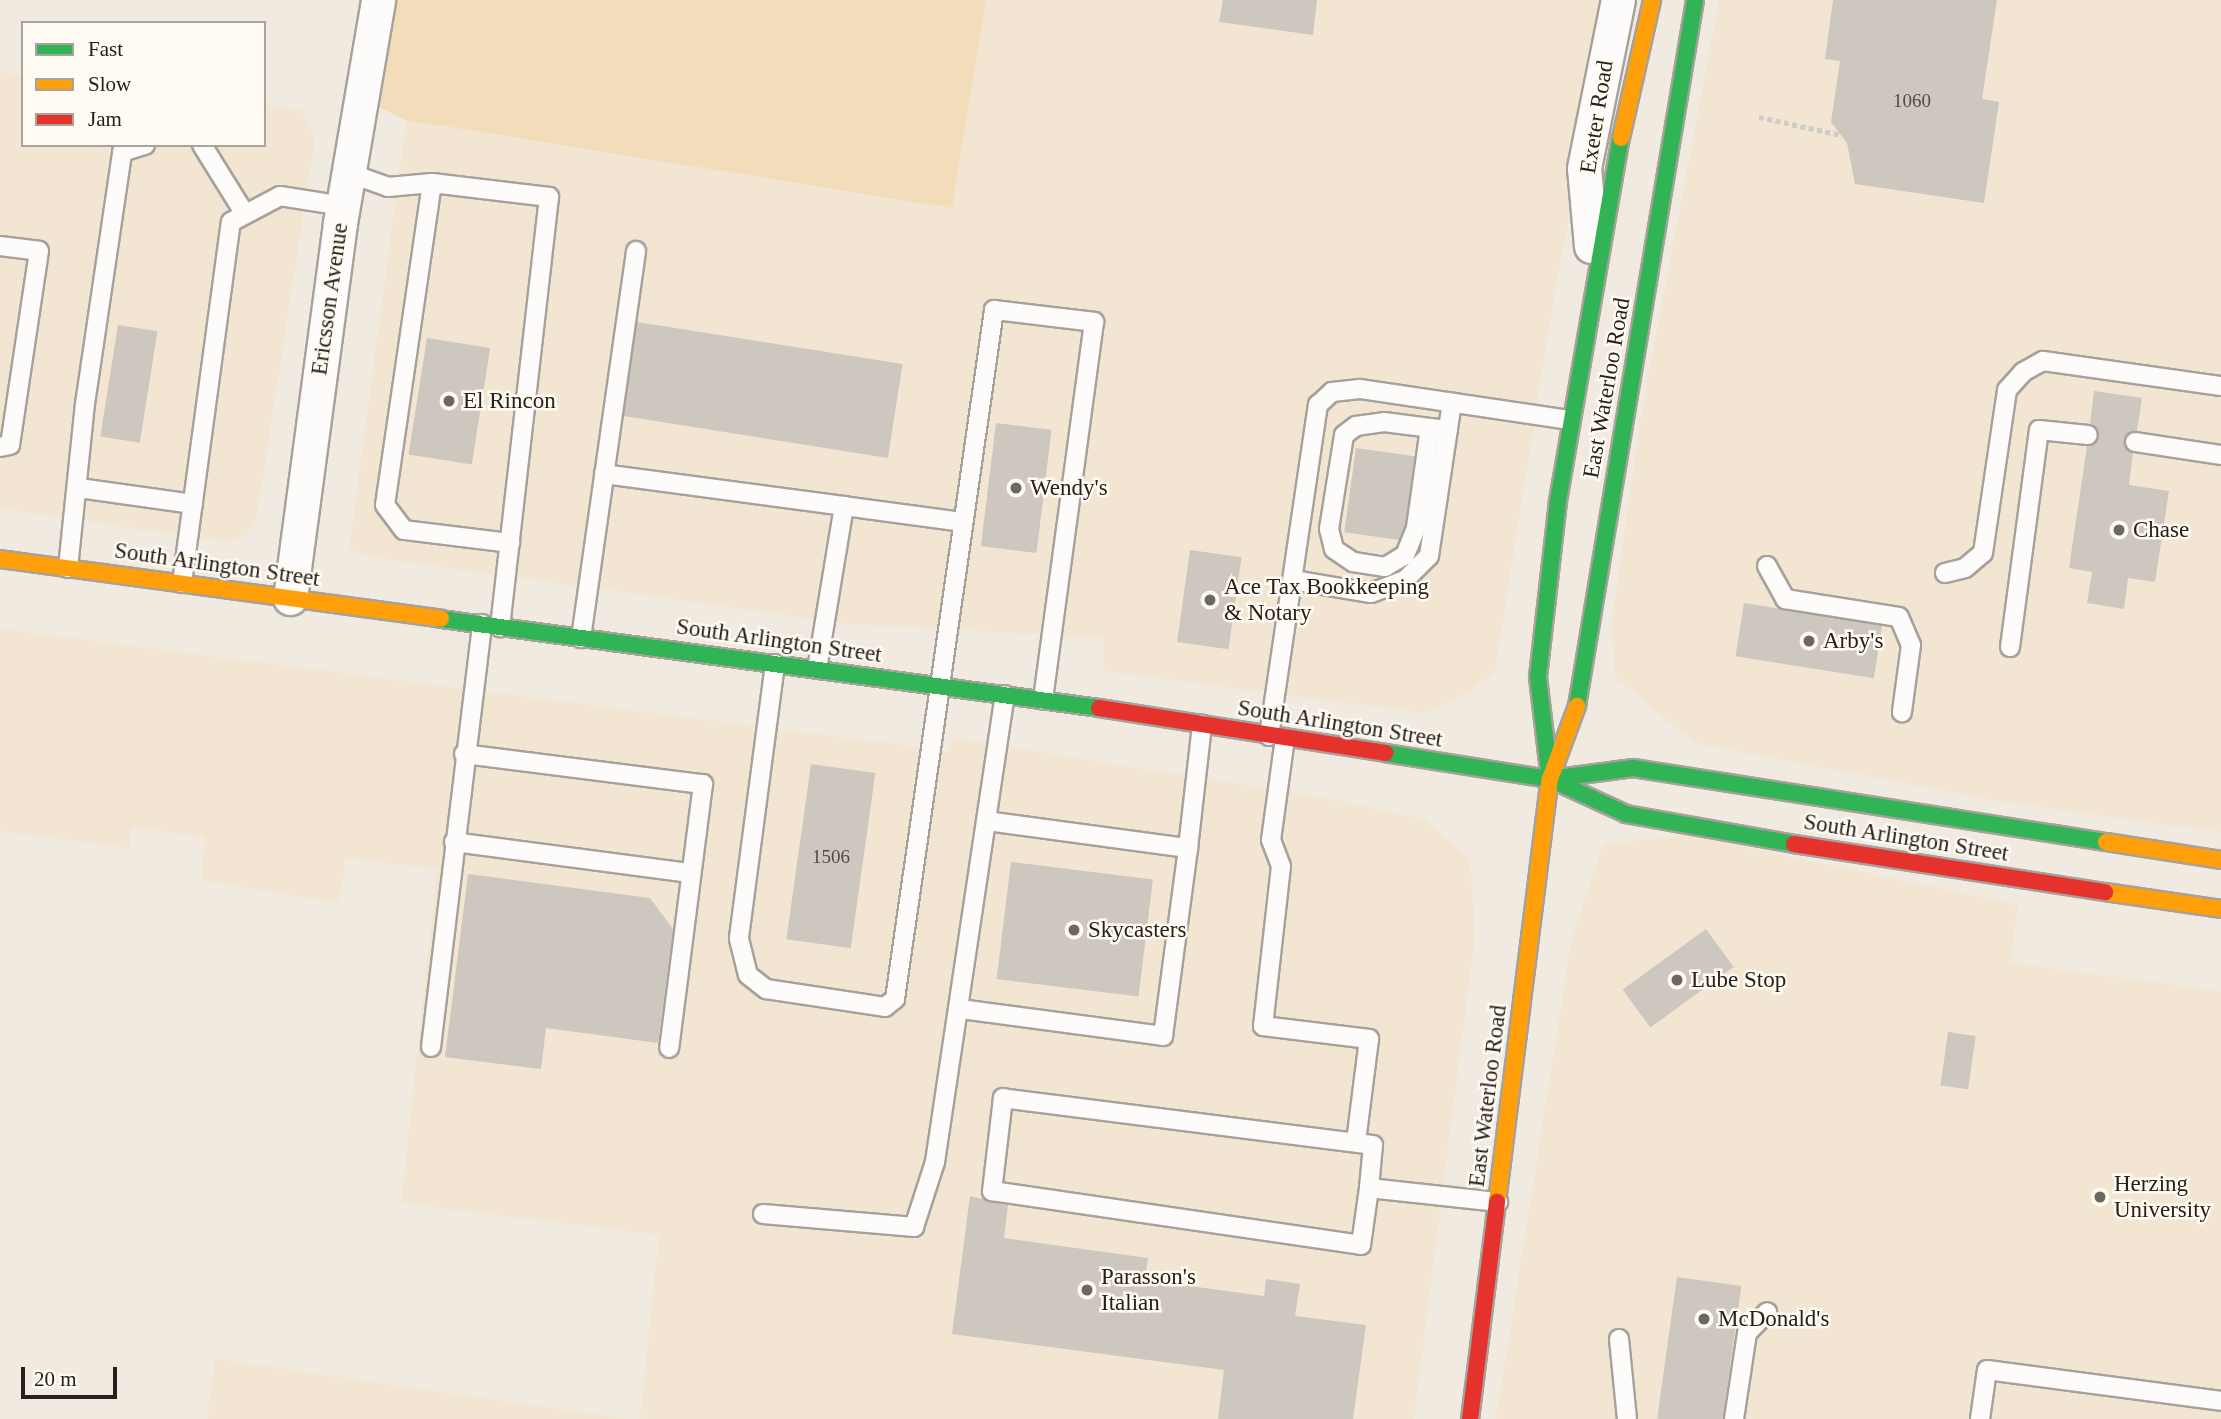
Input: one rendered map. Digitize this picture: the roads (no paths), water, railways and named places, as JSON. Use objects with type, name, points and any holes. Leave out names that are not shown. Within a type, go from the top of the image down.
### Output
[{"type":"main road","name":"East Waterloo Road","points":[[1550,779],[1538,677],[1570,421],[1594,277],[1652,0]]},
{"type":"main road","name":"East Waterloo Road","points":[[1471,1419],[1550,779],[1584,687],[1630,376],[1695,0]]},
{"type":"main road","name":"South Arlington Street","points":[[0,559],[937,685],[1550,779],[1626,814],[2221,909]]},
{"type":"main road","name":"South Arlington Street","points":[[1550,779],[1633,768],[2221,860]]},
{"type":"street","name":"Ericsson Avenue","points":[[290,598],[343,206],[377,0]]},
{"type":"street","name":"Exeter Road","points":[[1594,277],[1584,168],[1618,0]]},
{"type":"lane","points":[[68,568],[79,488],[85,404],[122,152],[138,147]]},
{"type":"lane","points":[[203,147],[245,214]]},
{"type":"lane","points":[[349,173],[388,187],[432,183],[549,197],[500,626]]},
{"type":"lane","points":[[432,183],[385,505],[404,530],[510,543]]},
{"type":"lane","points":[[182,583],[231,222],[280,196],[343,206]]},
{"type":"lane","points":[[0,246],[39,251],[10,446],[0,447]]},
{"type":"lane","points":[[581,638],[636,251]]},
{"type":"lane","points":[[775,664],[739,939],[748,975],[766,989],[885,1007],[895,999],[937,685],[994,310],[1094,322],[1042,700]]},
{"type":"lane","points":[[1945,573],[1965,568],[1983,553],[2007,390],[2023,372],[2043,361],[2221,386]]},
{"type":"lane","points":[[1356,1142],[1369,1039],[1263,1026],[1281,866],[1270,840],[1277,737],[1293,580],[1318,405],[1332,392],[1360,389],[1570,421]]},
{"type":"lane","points":[[1439,429],[1384,422],[1356,425],[1344,435],[1329,529],[1334,549],[1353,562],[1385,567],[1405,555],[1416,528],[1439,429],[1452,403]]},
{"type":"lane","points":[[1293,580],[1371,593],[1405,580],[1429,556],[1439,429]]},
{"type":"lane","points":[[2010,647],[2039,430],[2088,436]]},
{"type":"lane","points":[[2135,442],[2221,455]]},
{"type":"lane","points":[[604,474],[961,522]]},
{"type":"lane","points":[[79,488],[193,504]]},
{"type":"lane","points":[[817,670],[844,506]]},
{"type":"lane","points":[[1768,566],[1785,599],[1899,617],[1912,645],[1902,712]]},
{"type":"lane","points":[[431,1047],[464,754],[482,624]]},
{"type":"lane","points":[[762,1214],[914,1227],[935,1162],[961,1009],[1005,695]]},
{"type":"lane","points":[[961,1009],[1163,1037],[1202,725]]},
{"type":"lane","points":[[464,754],[703,784],[669,1048]]},
{"type":"lane","points":[[987,821],[1188,848]]},
{"type":"lane","points":[[454,842],[691,873]]},
{"type":"lane","points":[[1003,1098],[1373,1144],[1369,1188],[1361,1245],[992,1191],[1003,1098]]},
{"type":"lane","points":[[1369,1188],[1498,1202]]},
{"type":"lane","points":[[1734,1419],[1747,1333],[1767,1312]]},
{"type":"lane","points":[[1619,1339],[1627,1419]]},
{"type":"lane","points":[[1980,1419],[1987,1370],[2221,1401]]},
{"type":"place","name":"El Rincon","points":[[449,401]]},
{"type":"place","name":"Wendy's","points":[[1016,488]]},
{"type":"place","name":"Chase","points":[[2119,530]]},
{"type":"place","name":"Ace Tax Bookkeeping & Notary","points":[[1210,600]]},
{"type":"place","name":"Arby's","points":[[1809,641]]},
{"type":"place","name":"Skycasters","points":[[1074,930]]},
{"type":"place","name":"Lube Stop","points":[[1677,980]]},
{"type":"place","name":"Herzing University","points":[[2100,1197]]},
{"type":"place","name":"Parasson's Italian","points":[[1087,1290]]},
{"type":"place","name":"McDonald's","points":[[1704,1319]]}]
